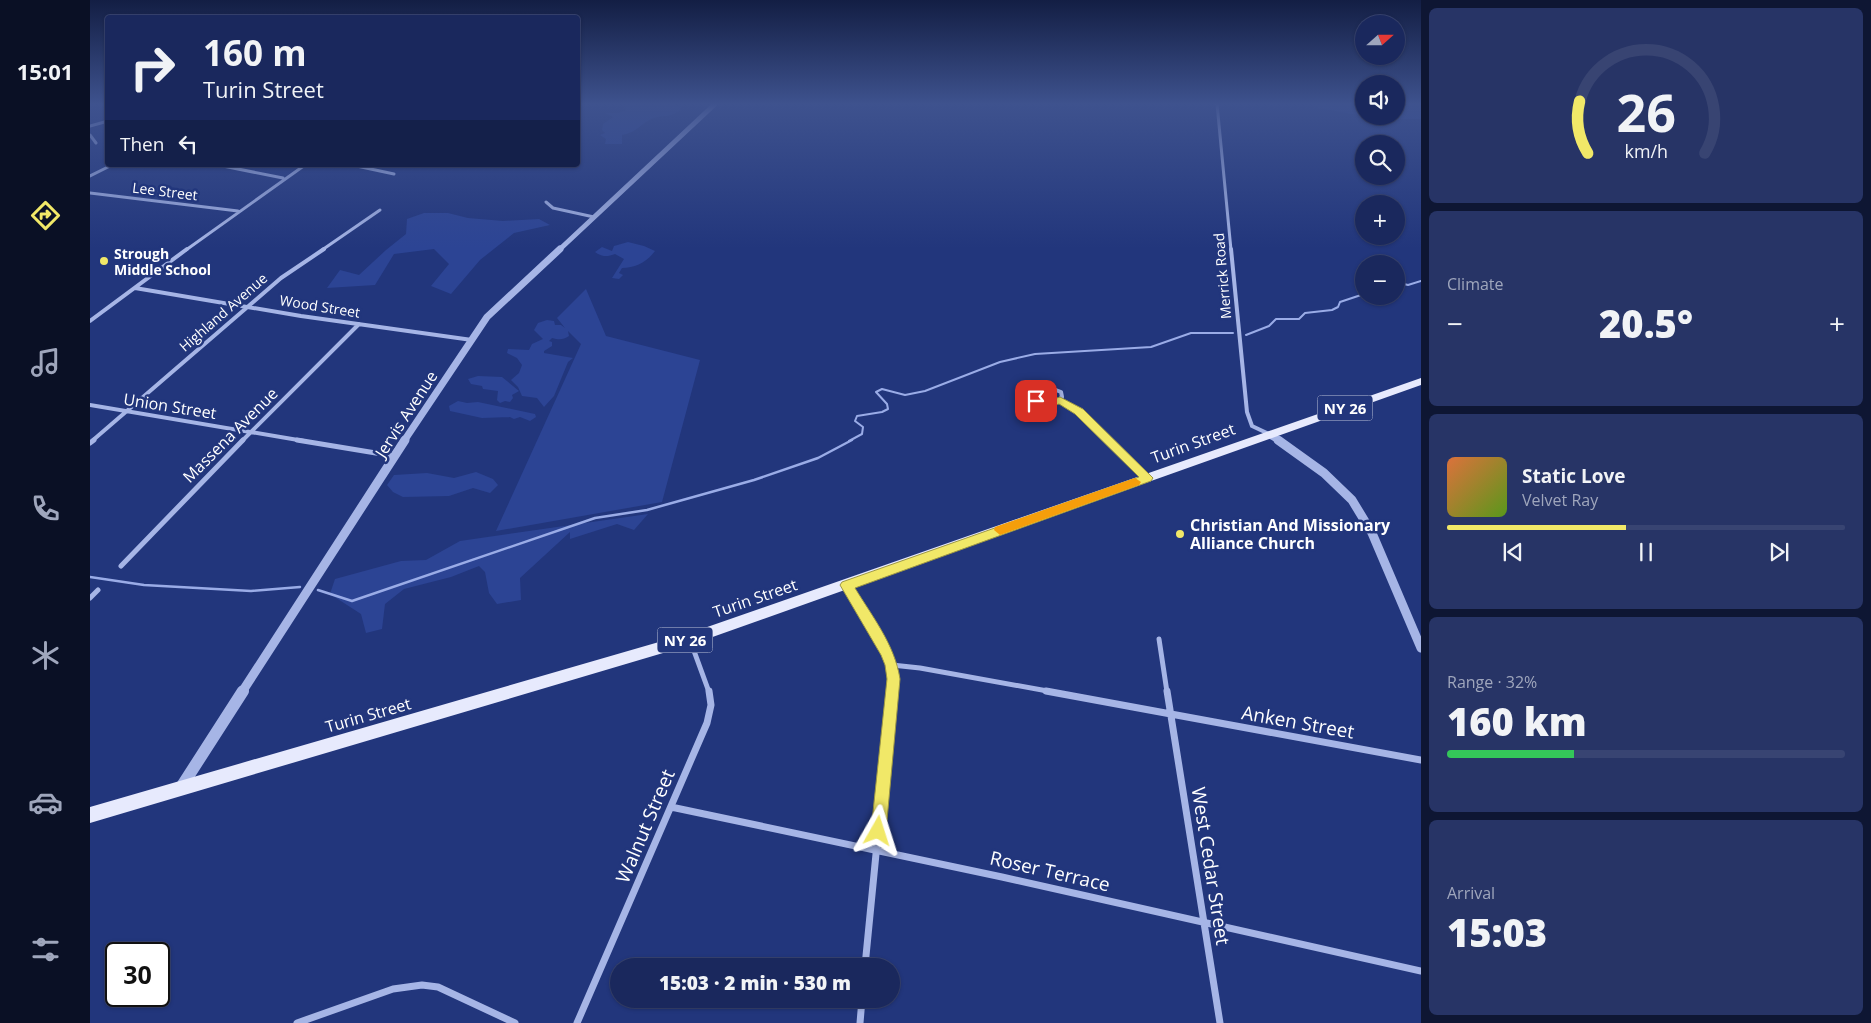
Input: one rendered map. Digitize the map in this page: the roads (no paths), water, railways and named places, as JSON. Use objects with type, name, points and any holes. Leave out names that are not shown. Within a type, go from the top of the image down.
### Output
[{"type":"main road","name":"Turin Street","points":[[90,815],[690,639],[1421,381]]},
{"type":"street","name":"Jervis Avenue","points":[[180,789],[254,671],[472,340],[498,306],[664,152]]},
{"type":"street","name":"Merrick Road","points":[[1222,152],[1247,412],[1252,426],[1270,435]]},
{"type":"street","points":[[90,176],[108,167]]},
{"type":"street","points":[[228,167],[283,178]]},
{"type":"street","points":[[90,321],[283,178],[302,167]]},
{"type":"street","points":[[361,167],[394,174]]},
{"type":"street","name":"Lee Street","points":[[90,193],[238,211]]},
{"type":"street","points":[[546,202],[554,208],[594,217]]},
{"type":"street","name":"Highland Avenue","points":[[90,443],[281,278],[380,210]]},
{"type":"street","name":"Wood Street","points":[[135,288],[472,340]]},
{"type":"street","name":"Massena Avenue","points":[[121,566],[240,442],[253,432],[359,324]]},
{"type":"street","points":[[1060,401],[1062,397],[1061,392],[1053,388],[1039,388],[1032,391],[1031,395],[1042,404],[1060,401],[1079,412],[1147,478]]},
{"type":"street","name":"Union Street","points":[[90,405],[394,456]]},
{"type":"street","points":[[1270,435],[1286,444],[1324,473],[1352,500],[1372,533],[1421,648]]},
{"type":"street","points":[[847,585],[886,652],[892,665],[893,679],[866,958]]},
{"type":"street","points":[[90,598],[98,590]]},
{"type":"street","name":"Walnut Street","points":[[577,1023],[707,723],[711,704],[709,688],[690,639]]},
{"type":"street","name":"West Cedar Street","points":[[1159,639],[1220,1023]]},
{"type":"street","points":[[892,665],[920,668],[1170,714]]},
{"type":"street","name":"Anken Street","points":[[1170,714],[1421,760]]},
{"type":"street","name":"Roser Terrace","points":[[672,807],[876,850],[1421,971]]},
{"type":"street","points":[[297,1023],[393,989],[422,985],[438,987],[515,1023]]},
{"type":"street","points":[[860,1023],[861,1008]]},
{"type":"waterway","points":[[1405,284],[1421,281]]},
{"type":"waterway","points":[[1246,335],[1269,326],[1276,319],[1299,319],[1305,313],[1332,310],[1338,307],[1340,302],[1355,297]]},
{"type":"waterway","points":[[849,441],[862,434],[863,427],[855,421],[857,416],[882,412],[888,409],[887,404],[876,392],[882,389],[905,395],[925,391],[1000,362],[1035,354],[1151,347],[1191,333],[1233,333]]},
{"type":"waterway","points":[[318,590],[352,601],[595,518],[647,510],[754,480],[818,458],[852,440]]},
{"type":"waterway","points":[[90,577],[144,585],[251,591],[300,587]]},
{"type":"place","name":"Strough Middle School","points":[[104,261]]},
{"type":"place","name":"Christian And Missionary Alliance Church","points":[[1180,534]]}]
